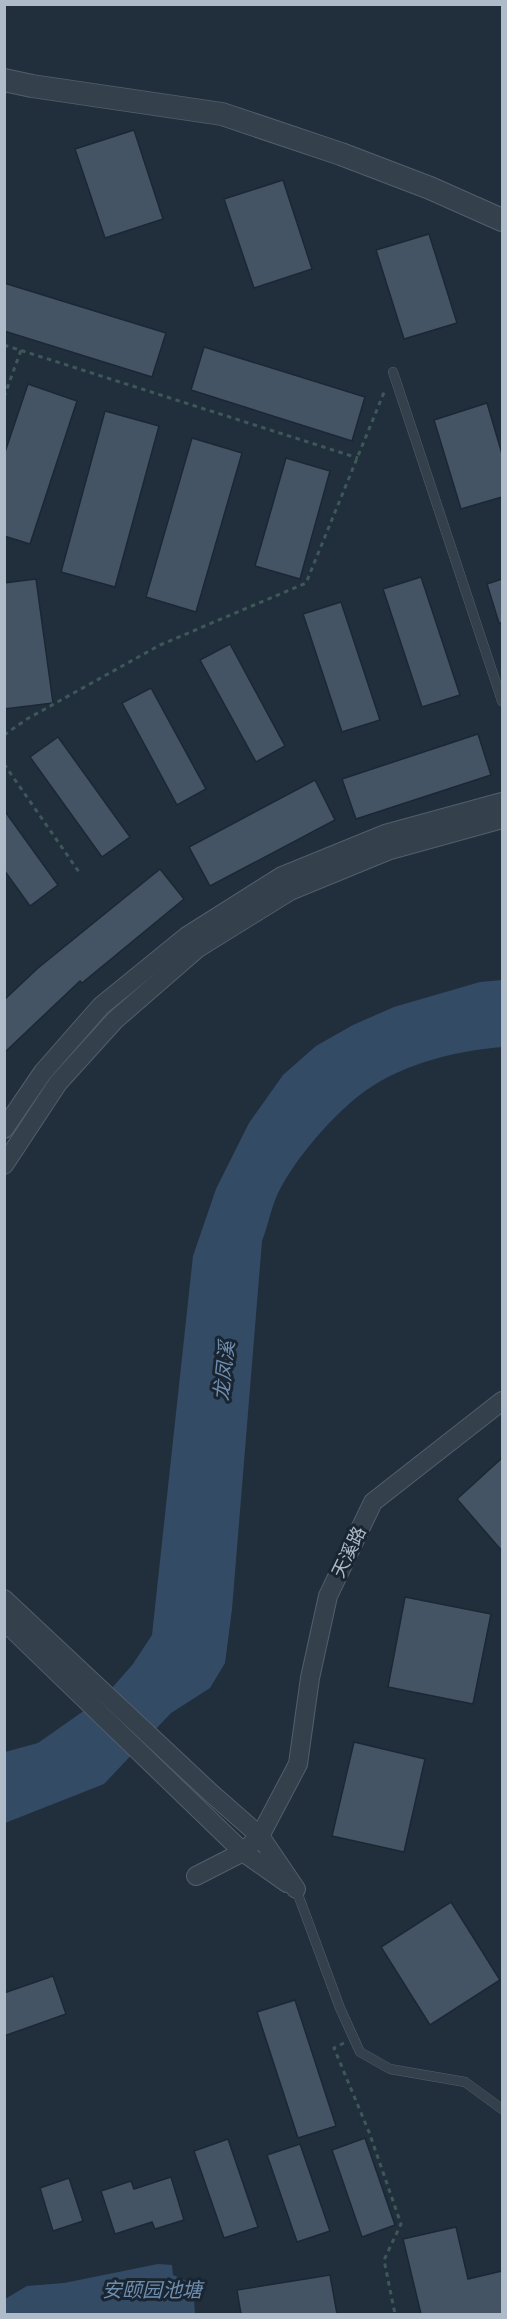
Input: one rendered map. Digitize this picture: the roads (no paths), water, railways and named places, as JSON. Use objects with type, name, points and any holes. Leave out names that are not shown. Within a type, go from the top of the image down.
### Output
[{"type":"street","points":[[4,80],[222,114],[352,158],[430,188],[502,220]]},
{"type":"street","points":[[4,1129],[43,1072],[101,1006],[187,936],[282,876],[385,834],[502,801]]},
{"type":"street","points":[[4,1165],[58,1083],[115,1020],[198,948],[290,891],[390,850],[502,819]]},
{"type":"street","name":"天溪路","points":[[260,1836],[298,1764],[309,1678],[328,1596],[373,1502],[502,1401]]},
{"type":"street","points":[[4,1599],[260,1836],[296,1889]]},
{"type":"street","points":[[4,1621],[243,1852],[296,1889]]},
{"type":"street","points":[[196,1876],[243,1852],[260,1836]]},
{"type":"lane","points":[[393,372],[502,701]]},
{"type":"lane","points":[[296,1889],[340,2008],[360,2052],[390,2070],[465,2082],[502,2109]]},
{"type":"water","name":"龙凤溪","points":[[502,980],[502,1047],[454,1054],[424,1062],[394,1074],[365,1091],[336,1116],[308,1147],[278,1193],[262,1241],[232,1609],[225,1663],[210,1688],[171,1713],[104,1784],[5,1823],[5,1752],[38,1743],[105,1696],[133,1664],[152,1635],[193,1256],[216,1189],[249,1123],[283,1075],[316,1046],[353,1025],[394,1007],[480,982]]},
{"type":"water","name":"安颐园池塘","points":[[158,2264],[172,2265],[173,2275],[193,2284],[195,2314],[5,2314],[5,2299],[27,2286],[64,2283]]}]
